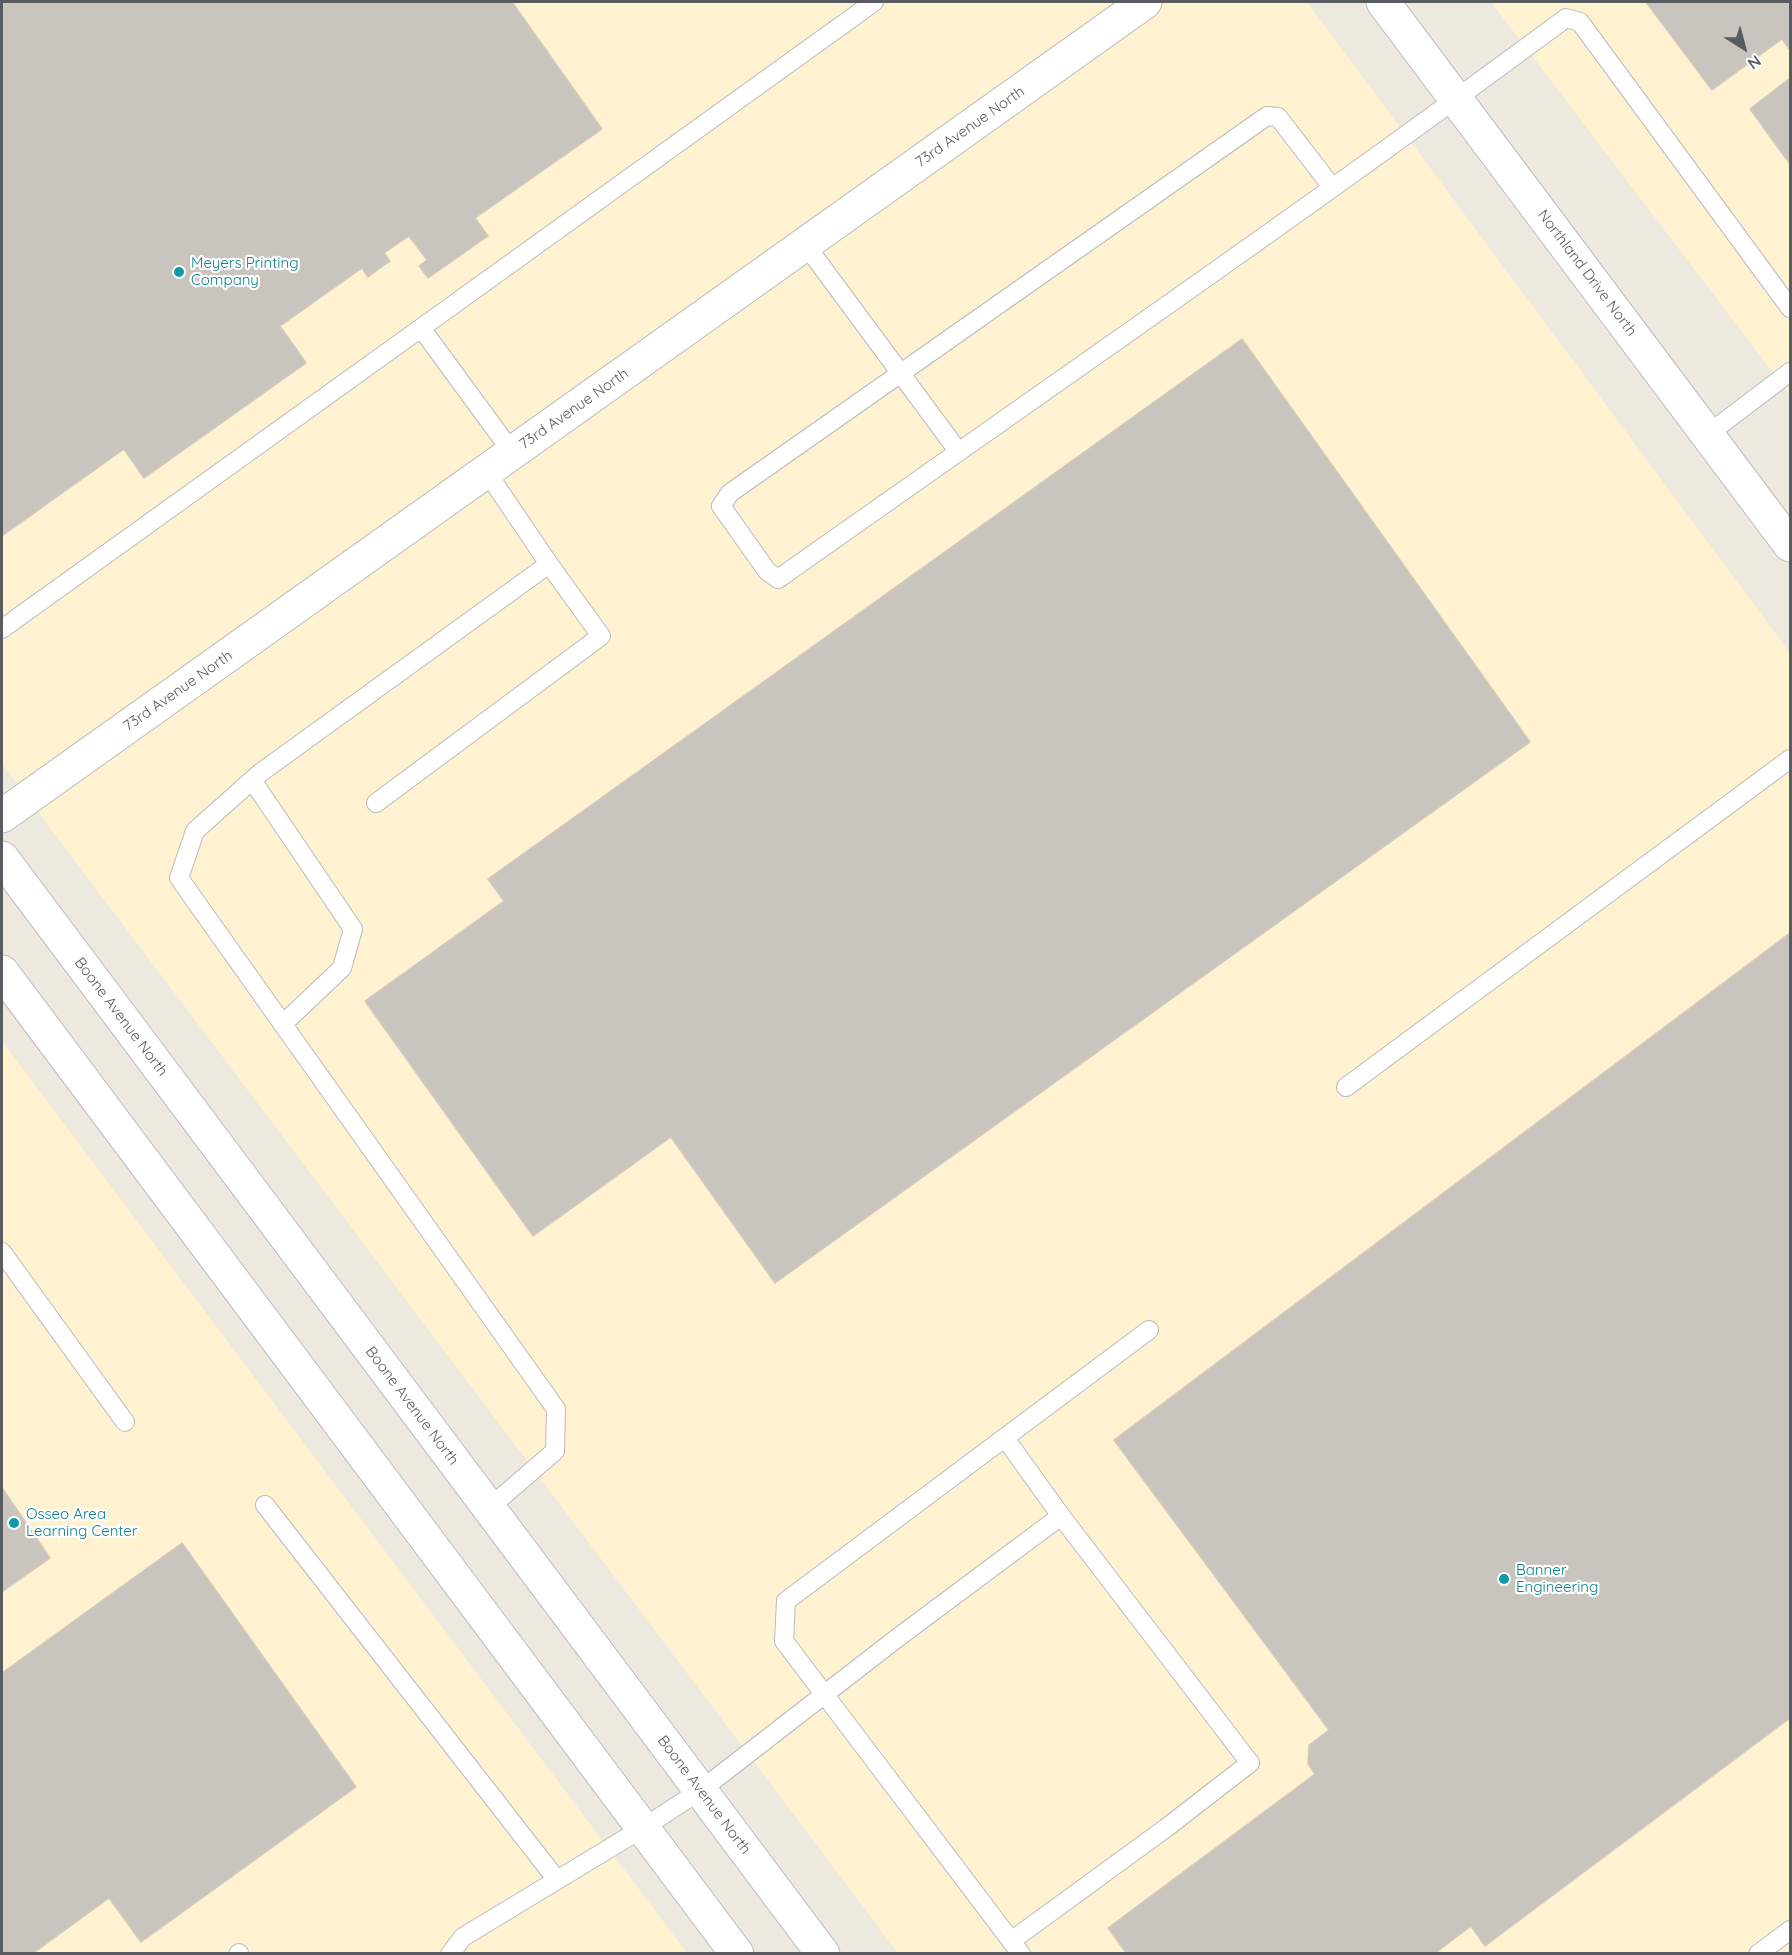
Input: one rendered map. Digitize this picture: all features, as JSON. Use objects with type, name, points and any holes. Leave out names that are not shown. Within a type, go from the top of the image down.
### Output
[{"type":"street","name":"73rd Avenue North","points":[[2,816],[1145,2]]},
{"type":"street","name":"Northland Drive North","points":[[1383,2],[1791,545]]},
{"type":"street","name":"Boone Avenue North","points":[[2,858],[823,1953]]},
{"type":"street","points":[[2,972],[737,1953]]},
{"type":"lane","points":[[2,629],[874,2]]},
{"type":"lane","points":[[1332,187],[1278,117],[1267,117],[730,493],[721,506],[767,571],[778,579],[1457,99],[1566,18],[1580,22],[1791,308]]},
{"type":"lane","points":[[805,244],[958,452]]},
{"type":"lane","points":[[421,328],[512,452]]},
{"type":"lane","points":[[1707,434],[1791,372]]},
{"type":"lane","points":[[376,803],[601,636],[486,471]]},
{"type":"lane","points":[[489,1508],[555,1451],[556,1409],[179,878],[195,831],[252,780],[549,564]]},
{"type":"lane","points":[[1346,1087],[1791,759]]},
{"type":"lane","points":[[252,780],[353,929],[342,968],[283,1024]]},
{"type":"lane","points":[[2,1252],[125,1422]]},
{"type":"lane","points":[[1005,1438],[1061,1516],[1250,1763],[1016,1947],[784,1641],[786,1601],[1149,1330]]},
{"type":"lane","points":[[265,1504],[557,1880]]},
{"type":"lane","points":[[450,1953],[463,1937],[643,1828],[700,1790],[1061,1516]]},
{"type":"lane","points":[[1758,1953],[1791,1930]]},
{"type":"shaded area","points":[[2,2],[1307,2],[1790,653],[1790,1953],[898,1953],[2,764]]},
{"type":"shaded area","points":[[1491,2],[1790,2],[1790,395]]},
{"type":"shaded area","points":[[2,1041],[687,1953],[2,1953]]},
{"type":"building","name":"Meyers Printing Company","points":[[2,2],[512,2],[602,129],[475,218],[488,236],[428,278],[419,266],[427,260],[409,236],[384,253],[390,261],[368,277],[362,268],[280,326],[306,363],[144,478],[124,449],[2,536]]},
{"type":"building","points":[[1646,2],[1790,2],[1790,50],[1782,39],[1712,90]]},
{"type":"building","points":[[1790,78],[1790,164],[1750,109]]},
{"type":"building","points":[[1242,339],[1530,742],[775,1283],[671,1137],[533,1236],[365,1001],[504,901],[488,879]]},
{"type":"building","name":"Banner Engineering","points":[[1790,933],[1790,1718],[1485,1946],[1471,1926],[1434,1954],[1127,1954],[1108,1928],[1315,1774],[1308,1764],[1309,1745],[1329,1730],[1114,1440]]},
{"type":"building","name":"Osseo Area Learning Center","points":[[2,1488],[50,1558],[2,1592]]},
{"type":"building","points":[[182,1543],[356,1787],[141,1942],[109,1898],[32,1954],[2,1954],[2,1673]]},
{"type":"place","name":"Meyers Printing Company","points":[[179,272]]},
{"type":"place","name":"Osseo Area Learning Center","points":[[14,1523]]},
{"type":"place","name":"Banner Engineering","points":[[1504,1579]]}]
